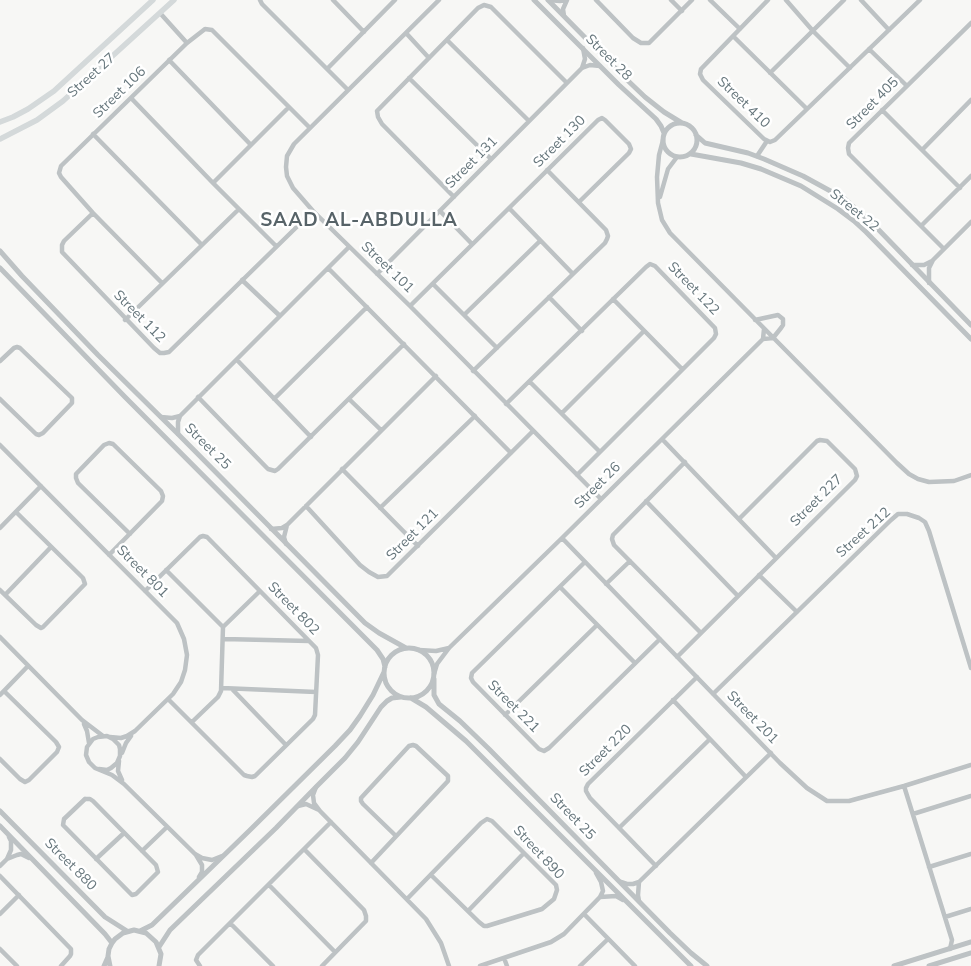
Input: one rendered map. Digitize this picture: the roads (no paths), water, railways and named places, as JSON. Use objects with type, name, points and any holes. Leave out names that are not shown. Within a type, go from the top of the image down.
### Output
[{"type":"main road","name":"Street 27","points":[[0,122],[28,109],[54,91],[153,0]]},
{"type":"main road","name":"Street 27","points":[[0,139],[50,112],[174,0]]},
{"type":"street","points":[[260,0],[348,90]]},
{"type":"street","points":[[334,0],[364,32]]},
{"type":"street","points":[[327,69],[395,0]]},
{"type":"street","name":"Street 101","points":[[439,0],[291,148],[287,156],[287,176],[291,185],[313,211],[601,499]]},
{"type":"street","name":"Street 28","points":[[534,0],[656,119],[664,133]]},
{"type":"street","points":[[548,0],[567,0]]},
{"type":"street","name":"Street 28","points":[[548,0],[645,97],[682,123]]},
{"type":"street","points":[[564,16],[563,9],[567,0]]},
{"type":"street","points":[[596,0],[633,38],[649,43],[692,0]]},
{"type":"street","points":[[671,0],[682,10]]},
{"type":"street","points":[[710,0],[740,29]]},
{"type":"street","name":"Street 410","points":[[768,0],[701,69],[700,74],[703,80],[764,139],[770,142],[775,140],[920,0]]},
{"type":"street","points":[[786,0],[813,31],[850,68]]},
{"type":"street","points":[[770,73],[844,0]]},
{"type":"street","points":[[861,0],[889,30]]},
{"type":"street","points":[[454,197],[382,124],[378,118],[377,111],[478,8],[484,5],[491,7],[567,83]]},
{"type":"street","points":[[160,13],[187,43]]},
{"type":"street","name":"Street 405","points":[[944,249],[849,154],[848,148],[849,144],[882,110],[971,23]]},
{"type":"street","points":[[966,27],[971,32]]},
{"type":"street","name":"Street 106","points":[[162,283],[93,213],[61,177],[59,173],[61,166],[169,60],[205,29],[212,30],[310,128]]},
{"type":"street","points":[[406,33],[429,58]]},
{"type":"street","points":[[733,36],[807,109]]},
{"type":"street","points":[[447,40],[529,121]]},
{"type":"street","points":[[582,68],[585,59],[583,48]]},
{"type":"street","points":[[869,49],[907,86]]},
{"type":"street","points":[[169,60],[251,145]]},
{"type":"street","points":[[582,68],[590,65],[600,66]]},
{"type":"street","name":"Street 131","points":[[377,274],[582,68]]},
{"type":"street","points":[[410,78],[491,159]]},
{"type":"street","points":[[131,98],[276,246]]},
{"type":"street","points":[[922,150],[971,100]]},
{"type":"street","points":[[213,183],[289,107]]},
{"type":"street","points":[[882,110],[960,188]]},
{"type":"street","name":"Street 130","points":[[410,306],[600,118],[605,120],[629,144],[630,150],[579,202]]},
{"type":"street","points":[[663,140],[665,148],[670,154],[677,157],[691,154],[696,148],[698,140],[691,127],[682,123],[676,123],[664,133],[658,155],[658,204],[662,220],[670,233],[909,474],[929,482],[954,481],[971,475]]},
{"type":"street","points":[[93,134],[201,244]]},
{"type":"street","name":"Street 22","points":[[696,135],[705,143],[757,156],[804,176],[845,199],[874,225],[971,325]]},
{"type":"street","points":[[757,156],[767,141]]},
{"type":"street","name":"Street 22","points":[[691,154],[740,162],[761,169],[801,186],[838,209],[866,232],[971,339]]},
{"type":"street","points":[[658,204],[668,169],[677,157]]},
{"type":"street","points":[[473,371],[605,243],[608,236],[606,230],[548,170]]},
{"type":"street","points":[[921,226],[971,176]]},
{"type":"street","points":[[509,208],[573,274]]},
{"type":"street","points":[[125,320],[239,209]]},
{"type":"street","name":"Street 112","points":[[93,213],[64,241],[62,252],[125,320],[160,353],[169,352],[313,211]]},
{"type":"street","points":[[440,211],[472,244]]},
{"type":"street","points":[[912,265],[924,265],[933,260],[971,222]]},
{"type":"street","points":[[464,315],[540,241]]},
{"type":"street","points":[[178,434],[180,416],[349,247]]},
{"type":"street","name":"Street 25","points":[[0,251],[127,384],[365,623],[379,634],[406,648]]},
{"type":"street","points":[[930,283],[930,268],[933,260]]},
{"type":"street","name":"Street 122","points":[[506,404],[646,267],[650,264],[655,266],[715,328],[714,338],[577,475]]},
{"type":"street","name":"Street 25","points":[[0,268],[119,391],[377,650],[383,659],[384,670]]},
{"type":"street","points":[[328,268],[511,453]]},
{"type":"street","points":[[242,280],[280,316]]},
{"type":"street","points":[[433,284],[497,348]]},
{"type":"street","points":[[549,297],[582,331]]},
{"type":"street","points":[[613,300],[682,369]]},
{"type":"street","points":[[274,399],[367,307]]},
{"type":"street","points":[[755,320],[776,315],[783,319],[783,325],[773,338],[763,339],[764,329]]},
{"type":"street","points":[[562,413],[644,331]]},
{"type":"street","name":"Street 26","points":[[434,676],[437,664],[449,648],[763,339]]},
{"type":"street","points":[[198,397],[266,467],[275,471],[404,344]]},
{"type":"street","points":[[0,361],[17,346],[72,398],[72,403],[43,434],[39,435],[0,399]]},
{"type":"street","points":[[237,360],[311,437]]},
{"type":"street","points":[[272,529],[282,528],[287,525],[436,376]]},
{"type":"street","points":[[530,382],[600,452]]},
{"type":"street","points":[[119,391],[123,385],[127,384]]},
{"type":"street","points":[[349,399],[381,430]]},
{"type":"street","points":[[161,417],[172,418],[180,416]]},
{"type":"street","points":[[380,508],[475,416]]},
{"type":"street","name":"Street 121","points":[[306,506],[360,565],[378,577],[387,576],[533,431]]},
{"type":"street","points":[[662,439],[776,558]]},
{"type":"street","name":"Street 227","points":[[677,657],[855,480],[857,476],[856,469],[827,441],[817,441],[739,519]]},
{"type":"street","points":[[109,555],[130,534],[162,501],[163,496],[161,491],[113,444],[109,443],[104,445],[76,474],[76,478],[130,534]]},
{"type":"street","name":"Street 801","points":[[1,448],[177,624],[184,639],[187,655],[181,682],[174,694],[135,731],[126,743],[120,758]]},
{"type":"street","points":[[685,462],[613,535],[612,539],[614,545],[701,633]]},
{"type":"street","points":[[342,469],[418,546]]},
{"type":"street","points":[[0,528],[41,486]]},
{"type":"street","points":[[646,501],[738,596]]},
{"type":"street","points":[[0,590],[41,628],[84,586],[85,582],[16,512]]},
{"type":"street","name":"Street 212","points":[[714,694],[898,514],[906,514],[925,522],[971,668]]},
{"type":"street","points":[[286,544],[284,536],[287,525]]},
{"type":"street","name":"Street 802","points":[[145,591],[200,537],[207,537],[316,648],[318,655],[315,715],[313,719],[255,776],[249,777],[244,774],[168,699]]},
{"type":"street","name":"Street 201","points":[[562,538],[771,753],[807,788],[827,801],[849,801],[971,765]]},
{"type":"street","points":[[5,595],[51,547]]},
{"type":"street","points":[[606,584],[630,561]]},
{"type":"street","name":"Street 221","points":[[585,562],[471,675],[473,682],[539,749],[544,751],[660,640]]},
{"type":"street","points":[[166,570],[224,627]]},
{"type":"street","points":[[759,575],[797,612]]},
{"type":"street","points":[[560,587],[635,664]]},
{"type":"street","points":[[192,722],[218,696],[222,688],[224,627],[260,591]]},
{"type":"street","points":[[505,715],[597,625]]},
{"type":"street","points":[[0,638],[82,720],[103,736]]},
{"type":"street","points":[[224,639],[309,641]]},
{"type":"street","points":[[964,646],[971,644]]},
{"type":"street","points":[[140,931],[152,925],[350,730],[373,694],[392,654],[406,648],[436,651],[449,648]]},
{"type":"street","points":[[159,947],[170,930],[276,828],[345,758],[387,701],[392,698],[411,698],[421,695],[429,688],[434,676],[433,666],[430,659],[419,650]]},
{"type":"street","points":[[0,759],[25,782],[57,752],[59,747],[56,742],[2,693],[28,666]]},
{"type":"street","points":[[384,670],[386,682],[392,691],[401,697]]},
{"type":"street","name":"Street 25","points":[[434,676],[434,695],[439,704],[489,749],[679,942],[707,966]]},
{"type":"street","name":"Street 220","points":[[656,866],[590,798],[586,788],[697,677]]},
{"type":"street","points":[[222,688],[233,690],[316,692]]},
{"type":"street","points":[[233,690],[286,745]]},
{"type":"street","name":"Street 25","points":[[411,698],[426,707],[466,741],[690,966]]},
{"type":"street","points":[[673,700],[746,777]]},
{"type":"street","points":[[82,720],[87,731],[89,743]]},
{"type":"street","name":"Street 801","points":[[110,737],[121,738],[135,731]]},
{"type":"street","points":[[124,784],[118,770],[120,758],[119,745],[110,737],[98,736],[93,739],[86,751],[87,759],[92,765],[112,775],[124,784],[195,854],[202,865],[202,872],[197,881]]},
{"type":"street","points":[[619,828],[710,740]]},
{"type":"street","points":[[371,863],[448,783],[448,776],[412,744],[361,798],[363,804],[396,836]]},
{"type":"street","points":[[480,966],[556,940],[564,934],[600,897],[603,891],[601,882],[593,869],[597,864],[621,882],[633,884],[639,882],[771,753]]},
{"type":"street","points":[[99,769],[111,768],[120,758]]},
{"type":"street","points":[[495,770],[502,772],[535,806],[540,805],[541,802]]},
{"type":"street","points":[[317,786],[313,795],[314,803],[426,919],[441,943],[449,966]]},
{"type":"street","points":[[904,786],[952,940],[950,949]]},
{"type":"street","points":[[913,814],[971,796]]},
{"type":"street","points":[[88,799],[93,801],[124,832],[156,865],[158,870],[134,895],[63,825],[64,819],[83,801],[88,799]]},
{"type":"street","points":[[298,806],[306,804],[320,811]]},
{"type":"street","name":"Street 880","points":[[0,811],[105,917],[127,931]]},
{"type":"street","name":"Street 890","points":[[407,899],[485,820],[492,821],[556,885],[557,893],[554,899],[542,909],[487,926],[482,925],[431,875]]},
{"type":"street","points":[[200,966],[196,960],[198,955],[331,822]]},
{"type":"street","name":"Street 880","points":[[0,826],[112,943]]},
{"type":"street","points":[[142,851],[167,827]]},
{"type":"street","points":[[6,832],[12,846],[7,859]]},
{"type":"street","points":[[96,859],[124,832]]},
{"type":"street","points":[[304,849],[364,910],[366,916],[366,921],[322,966]]},
{"type":"street","points":[[468,911],[524,853]]},
{"type":"street","points":[[0,866],[7,859],[21,854],[35,861]]},
{"type":"street","points":[[195,854],[212,860],[225,854]]},
{"type":"street","points":[[929,867],[971,854]]},
{"type":"street","points":[[0,876],[71,949],[72,954],[61,966]]},
{"type":"street","points":[[639,882],[639,901]]},
{"type":"street","points":[[269,885],[335,952]]},
{"type":"street","points":[[0,914],[19,896]]},
{"type":"street","points":[[600,897],[616,896],[627,902]]},
{"type":"street","points":[[945,917],[971,909]]},
{"type":"street","points":[[584,914],[635,966]]},
{"type":"street","points":[[230,923],[272,966]]},
{"type":"street","points":[[104,966],[112,943],[118,935],[127,931],[140,931],[152,937],[159,947],[161,954],[160,964]]},
{"type":"street","points":[[580,966],[608,939]]},
{"type":"street","points":[[952,940],[959,946]]},
{"type":"street","points":[[894,966],[903,965],[971,942]]},
{"type":"street","points":[[0,949],[16,966]]},
{"type":"street","points":[[929,966],[971,953]]},
{"type":"street","points":[[108,956],[110,966]]},
{"type":"street","points":[[504,958],[507,966]]},
{"type":"district","name":"SAAD AL-ABDULLA","points":[[359,221]]}]
